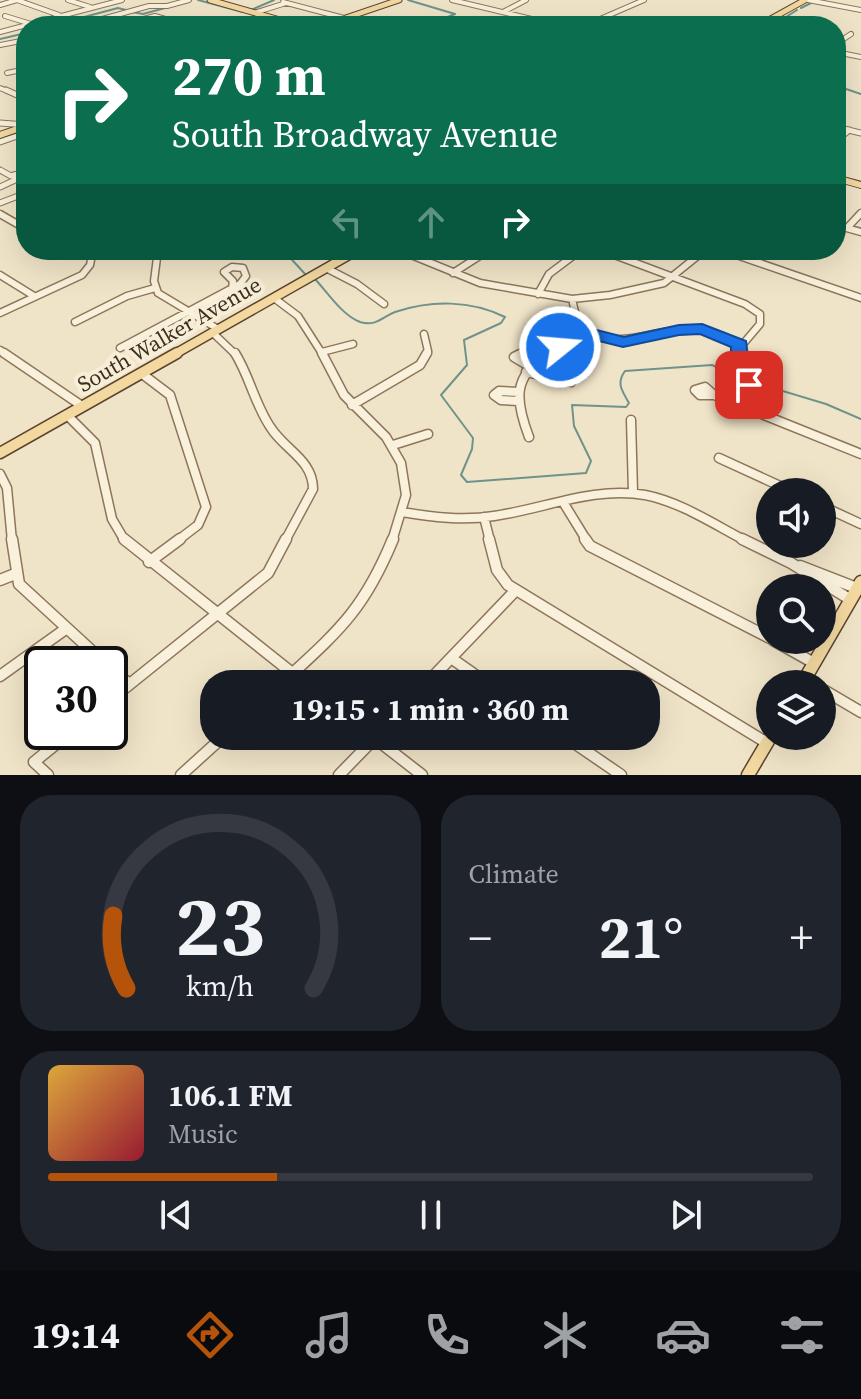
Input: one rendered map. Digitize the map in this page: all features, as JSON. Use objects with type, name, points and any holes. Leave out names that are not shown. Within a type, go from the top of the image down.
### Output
[{"type":"main road","points":[[210,0],[265,16]]},
{"type":"main road","points":[[350,16],[399,0]]},
{"type":"main road","points":[[776,16],[806,0]]},
{"type":"main road","points":[[2,138],[14,128]]},
{"type":"main road","name":"South Walker Avenue","points":[[2,448],[67,415],[340,260]]},
{"type":"main road","points":[[811,670],[858,590]]},
{"type":"main road","points":[[748,775],[763,750]]},
{"type":"street","points":[[1,4],[17,0],[62,16],[122,0],[145,7]]},
{"type":"street","points":[[68,0],[92,8]]},
{"type":"street","points":[[113,16],[189,0]]},
{"type":"street","points":[[452,0],[520,16]]},
{"type":"street","points":[[503,12],[526,0]]},
{"type":"street","points":[[607,16],[644,0]]},
{"type":"street","points":[[806,0],[861,10]]},
{"type":"street","points":[[814,0],[825,3]]},
{"type":"street","points":[[254,13],[285,3],[336,16]]},
{"type":"street","points":[[5,16],[16,19]]},
{"type":"street","points":[[846,37],[851,34]]},
{"type":"street","points":[[7,73],[16,71]]},
{"type":"street","points":[[0,123],[14,128]]},
{"type":"street","points":[[846,129],[861,133]]},
{"type":"street","points":[[0,170],[16,174]]},
{"type":"street","points":[[0,188],[15,180],[13,175]]},
{"type":"street","points":[[0,188],[16,197]]},
{"type":"street","points":[[0,203],[16,197]]},
{"type":"street","points":[[861,213],[847,228],[861,232]]},
{"type":"street","points":[[0,313],[82,275],[91,260]]},
{"type":"street","points":[[129,684],[271,568],[306,506],[314,484],[307,466],[269,426],[233,346],[166,300],[155,288],[157,260]]},
{"type":"street","points":[[422,260],[480,283],[572,299],[657,285],[673,277],[693,260]]},
{"type":"street","points":[[453,273],[473,260]]},
{"type":"street","points":[[538,294],[547,276],[568,260]]},
{"type":"street","points":[[628,260],[749,306],[762,319],[740,345],[739,357],[749,385],[748,409]]},
{"type":"street","points":[[751,260],[861,298]]},
{"type":"street","points":[[326,268],[357,284],[384,304]]},
{"type":"street","points":[[0,275],[34,296]]},
{"type":"street","points":[[75,322],[127,296],[155,288]]},
{"type":"street","points":[[120,348],[232,288]]},
{"type":"street","points":[[274,298],[292,309],[322,352],[352,405],[393,445],[405,477],[402,512],[362,603],[342,628],[295,670]]},
{"type":"street","points":[[572,299],[576,322],[589,333],[623,342],[696,329],[740,345]]},
{"type":"street","points":[[529,437],[519,396],[527,369],[536,359],[589,333]]},
{"type":"street","points":[[352,405],[418,368],[428,351],[424,334]]},
{"type":"street","points":[[322,352],[353,344]]},
{"type":"street","points":[[0,350],[82,406]]},
{"type":"street","points":[[536,359],[520,354],[514,357],[527,369],[571,382]]},
{"type":"street","points":[[141,373],[170,395],[206,507],[198,525],[149,562]]},
{"type":"street","points":[[714,395],[861,454]]},
{"type":"street","points":[[67,415],[95,443],[116,528],[125,541],[288,670]]},
{"type":"street","points":[[631,420],[633,492]]},
{"type":"street","points":[[393,445],[428,434]]},
{"type":"street","points":[[719,458],[763,478]]},
{"type":"street","points":[[0,474],[5,481],[4,501],[15,574],[22,587],[86,646]]},
{"type":"street","points":[[402,512],[447,518],[484,517],[610,492],[633,492],[667,501],[791,563],[858,590]]},
{"type":"street","points":[[563,502],[590,546],[756,631]]},
{"type":"street","points":[[836,512],[861,524]]},
{"type":"street","points":[[484,517],[499,576],[516,590],[756,732]]},
{"type":"street","points":[[0,580],[15,574]]},
{"type":"street","points":[[439,670],[516,590]]},
{"type":"street","points":[[0,676],[67,628]]},
{"type":"street","points":[[798,654],[814,663]]},
{"type":"street","points":[[451,658],[468,670]]},
{"type":"street","points":[[836,697],[861,712]]},
{"type":"street","points":[[48,775],[34,762],[49,750]]},
{"type":"street","points":[[181,775],[209,750]]},
{"type":"street","points":[[339,775],[363,750]]},
{"type":"street","points":[[391,750],[422,775]]},
{"type":"street","points":[[584,750],[621,775]]},
{"type":"waterway","points":[[198,0],[243,12]]},
{"type":"waterway","points":[[251,10],[274,0]]},
{"type":"waterway","points":[[408,0],[455,14],[450,16]]},
{"type":"waterway","points":[[801,8],[811,3]]},
{"type":"waterway","points":[[88,16],[118,8],[126,10]]},
{"type":"waterway","points":[[132,12],[143,14],[165,8]]},
{"type":"waterway","points":[[788,16],[797,10]]},
{"type":"waterway","points":[[0,39],[16,35]]},
{"type":"waterway","points":[[846,89],[861,94]]},
{"type":"waterway","points":[[292,260],[306,275]]},
{"type":"waterway","points":[[315,279],[347,314],[360,322],[375,322],[395,312],[437,304],[479,307],[505,317],[501,323],[464,340],[467,365],[441,395],[473,438],[472,449],[461,475],[467,482],[586,473],[591,461],[574,426],[572,405],[626,407],[629,403],[620,383],[625,371],[712,365],[743,379]]},
{"type":"waterway","points":[[753,382],[826,404],[861,419]]},
{"type":"route","points":[[560,347],[589,333],[609,341],[623,342],[687,328],[702,329],[740,345],[739,357],[749,385]]}]
